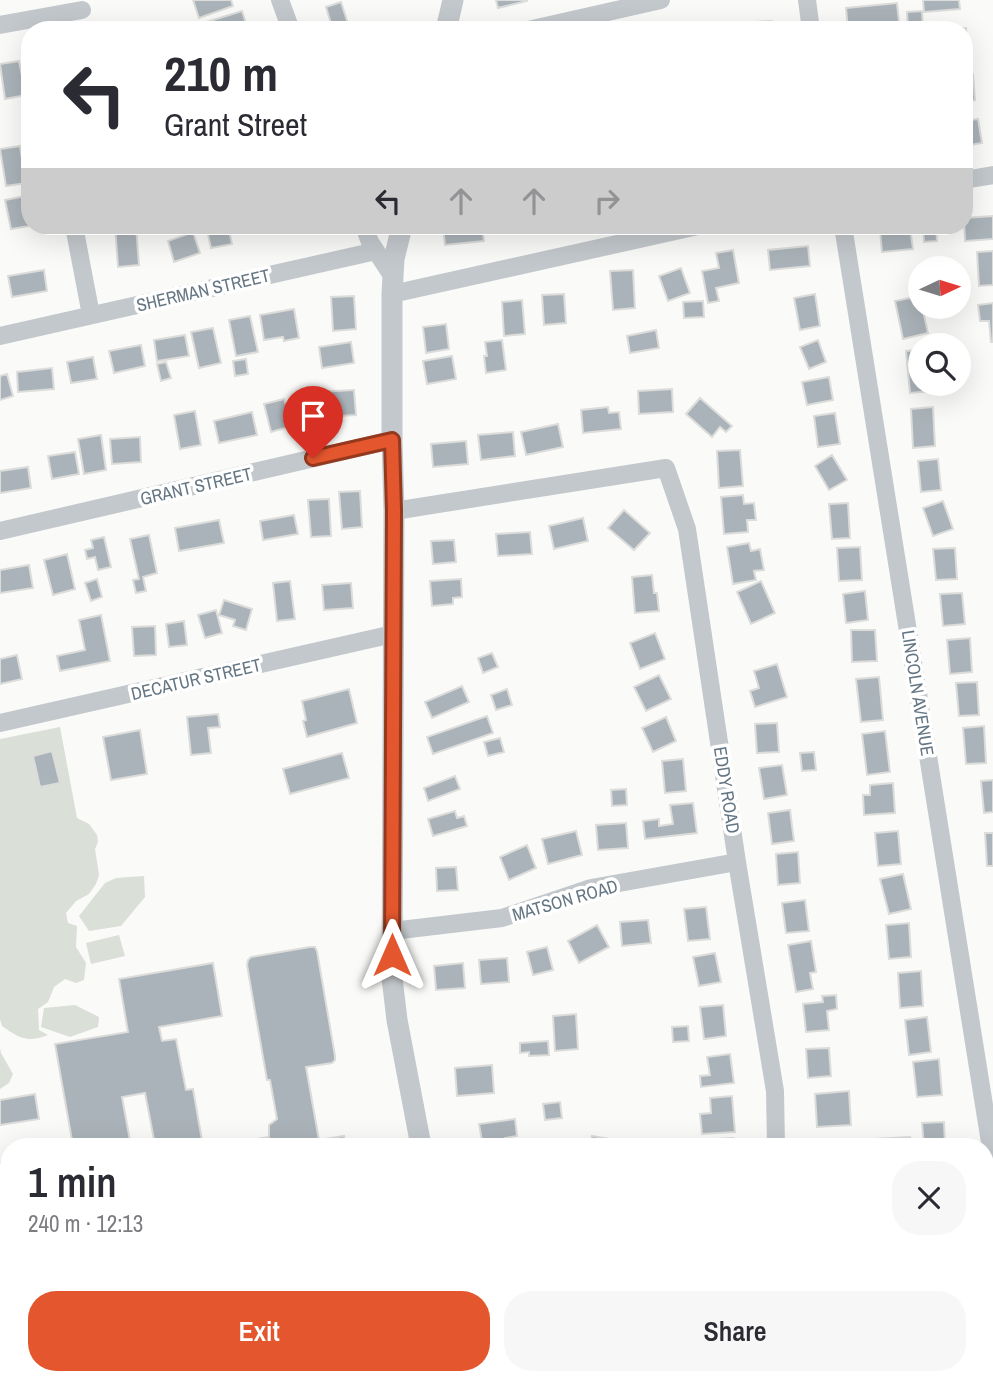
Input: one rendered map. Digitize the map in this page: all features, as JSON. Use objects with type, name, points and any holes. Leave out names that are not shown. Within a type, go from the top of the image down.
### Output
[{"type":"street","points":[[280,0],[288,21]]},
{"type":"street","points":[[448,21],[453,0]]},
{"type":"street","points":[[568,21],[661,0]]},
{"type":"street","points":[[807,0],[810,21]]},
{"type":"street","points":[[22,21],[82,10]]},
{"type":"street","points":[[0,25],[21,21]]},
{"type":"street","points":[[973,178],[993,175]]},
{"type":"street","points":[[76,235],[91,315]]},
{"type":"street","points":[[367,235],[392,286]]},
{"type":"street","points":[[400,235],[394,259],[392,286],[392,978],[397,1020],[419,1138]]},
{"type":"street","points":[[392,286],[652,235]]},
{"type":"street","name":"LINCOLN AVENUE","points":[[844,235],[989,1138]]},
{"type":"street","name":"SHERMAN STREET","points":[[0,336],[376,251]]},
{"type":"street","name":"GRANT STREET","points":[[0,531],[392,440]]},
{"type":"street","name":"EDDY ROAD","points":[[394,511],[666,468],[687,529],[737,862],[775,1091],[776,1138]]},
{"type":"street","name":"DECATUR STREET","points":[[0,723],[393,634]]},
{"type":"street","name":"MATSON ROAD","points":[[393,932],[502,918],[591,888],[737,862]]},
{"type":"shaded area","points":[[60,727],[77,818],[89,824],[97,835],[95,849],[99,875],[89,894],[76,901],[66,913],[68,923],[77,926],[76,947],[86,963],[84,980],[76,983],[65,979],[54,987],[48,1002],[38,1009],[39,1030],[48,1035],[29,1039],[2,1026],[0,1019],[0,739]]},
{"type":"shaded area","points":[[144,876],[145,897],[121,926],[89,931],[79,916],[105,883],[116,878]]},
{"type":"shaded area","points":[[119,935],[125,956],[91,964],[86,943]]},
{"type":"shaded area","points":[[75,1005],[99,1017],[98,1027],[70,1037],[41,1027],[44,1008]]},
{"type":"shaded area","points":[[0,1048],[13,1074],[9,1083],[0,1089]]},
{"type":"building","points":[[193,0],[231,0],[233,6],[199,18]]},
{"type":"building","points":[[496,0],[527,0],[527,1],[498,8]]},
{"type":"building","points":[[923,0],[959,0],[960,9],[924,12]]},
{"type":"building","points":[[341,2],[347,21],[330,21],[326,7]]},
{"type":"building","points":[[897,3],[899,21],[847,21],[846,8]]},
{"type":"building","points":[[242,11],[245,21],[210,21]]},
{"type":"building","points":[[922,11],[923,21],[908,21],[907,12]]},
{"type":"building","points":[[19,61],[21,96],[5,99],[0,64]]},
{"type":"building","points":[[978,119],[982,143],[973,144],[973,120]]},
{"type":"building","points":[[20,146],[21,184],[6,186],[0,149]]},
{"type":"building","points":[[21,197],[21,227],[11,229],[5,200]]},
{"type":"building","points":[[993,216],[993,239],[965,241],[965,235],[973,235],[973,217]]},
{"type":"building","points":[[116,235],[137,235],[139,265],[118,267]]},
{"type":"building","points":[[194,235],[200,253],[174,262],[168,241]]},
{"type":"building","points":[[208,235],[230,235],[232,244],[211,248]]},
{"type":"building","points":[[444,235],[483,235],[484,241],[445,245]]},
{"type":"building","points":[[880,235],[911,235],[913,249],[882,252]]},
{"type":"building","points":[[924,235],[937,235],[937,241],[924,242]]},
{"type":"building","points":[[808,246],[810,266],[770,270],[768,250]]},
{"type":"building","points":[[733,250],[739,283],[716,288],[719,301],[708,303],[702,271],[719,268],[716,253]]},
{"type":"building","points":[[993,251],[993,285],[979,286],[977,252]]},
{"type":"building","points":[[681,268],[690,293],[668,301],[659,276]]},
{"type":"building","points":[[44,270],[47,291],[12,297],[8,276]]},
{"type":"building","points":[[633,270],[635,308],[613,310],[610,271]]},
{"type":"building","points":[[564,294],[566,323],[544,325],[542,295]]},
{"type":"building","points":[[815,294],[820,326],[800,330],[794,298]]},
{"type":"building","points":[[354,296],[356,329],[333,331],[331,297]]},
{"type":"building","points":[[908,298],[908,319],[925,319],[928,333],[908,333],[908,338],[903,339],[895,301]]},
{"type":"building","points":[[522,300],[525,334],[504,336],[502,302]]},
{"type":"building","points":[[703,301],[704,317],[684,318],[683,302]]},
{"type":"building","points":[[993,303],[991,342],[989,321],[980,321],[978,305]]},
{"type":"building","points":[[294,309],[299,338],[284,341],[283,337],[264,340],[260,315]]},
{"type":"building","points":[[250,316],[258,352],[236,356],[229,320]]},
{"type":"building","points":[[446,324],[449,349],[426,353],[423,327]]},
{"type":"building","points":[[213,328],[221,363],[199,368],[191,332]]},
{"type":"building","points":[[656,330],[659,348],[630,353],[627,336]]},
{"type":"building","points":[[185,335],[189,356],[157,361],[154,340]]},
{"type":"building","points":[[502,340],[506,370],[486,373],[485,342]]},
{"type":"building","points":[[818,340],[826,362],[809,369],[800,347]]},
{"type":"building","points":[[351,342],[354,363],[322,368],[319,347]]},
{"type":"building","points":[[141,345],[145,366],[114,373],[109,351]]},
{"type":"building","points":[[452,356],[456,379],[427,384],[423,361]]},
{"type":"building","points":[[93,357],[97,379],[71,383],[67,362]]},
{"type":"building","points":[[246,359],[248,374],[235,376],[233,361]]},
{"type":"building","points":[[166,362],[171,378],[161,381],[157,364]]},
{"type":"building","points":[[52,368],[54,389],[18,392],[17,372]]},
{"type":"building","points":[[7,374],[13,396],[0,400],[0,376]]},
{"type":"building","points":[[829,377],[833,400],[807,405],[802,382]]},
{"type":"building","points":[[672,389],[673,412],[639,414],[638,391]]},
{"type":"building","points":[[354,390],[356,415],[317,417],[315,392]]},
{"type":"building","points":[[700,398],[732,426],[726,432],[720,427],[712,437],[686,414]]},
{"type":"building","points":[[284,399],[292,426],[271,432],[264,404]]},
{"type":"building","points":[[608,407],[609,413],[619,412],[621,429],[583,433],[581,410]]},
{"type":"building","points":[[933,407],[935,446],[913,448],[911,409]]},
{"type":"building","points":[[195,411],[201,445],[180,449],[174,415]]},
{"type":"building","points":[[252,412],[257,435],[219,443],[214,421]]},
{"type":"building","points":[[835,413],[840,444],[818,447],[814,416]]},
{"type":"building","points":[[558,424],[563,447],[526,455],[521,432]]},
{"type":"building","points":[[513,432],[515,456],[481,460],[478,435]]},
{"type":"building","points":[[101,435],[106,470],[84,474],[78,439]]},
{"type":"building","points":[[140,437],[141,462],[112,464],[110,439]]},
{"type":"building","points":[[466,441],[468,464],[433,467],[431,444]]},
{"type":"building","points":[[740,450],[743,486],[719,488],[717,451]]},
{"type":"building","points":[[75,452],[79,474],[52,479],[48,456]]},
{"type":"building","points":[[832,455],[847,480],[829,490],[815,466]]},
{"type":"building","points":[[938,459],[941,490],[921,492],[918,461]]},
{"type":"building","points":[[28,467],[31,488],[0,493],[0,471]]},
{"type":"building","points":[[360,491],[362,527],[342,529],[339,492]]},
{"type":"building","points":[[743,495],[744,504],[754,503],[756,520],[747,520],[748,532],[724,534],[721,497]]},
{"type":"building","points":[[329,499],[331,536],[311,537],[308,500]]},
{"type":"building","points":[[943,501],[953,529],[933,536],[923,508]]},
{"type":"building","points":[[848,503],[850,538],[832,539],[829,504]]},
{"type":"building","points":[[624,510],[650,533],[634,550],[608,528]]},
{"type":"building","points":[[294,515],[298,534],[263,540],[260,521]]},
{"type":"building","points":[[583,518],[588,541],[554,549],[549,526]]},
{"type":"building","points":[[219,520],[224,543],[179,551],[175,528]]},
{"type":"building","points":[[530,532],[532,554],[498,556],[496,534]]},
{"type":"building","points":[[149,535],[157,573],[143,577],[146,591],[136,593],[133,580],[139,579],[130,539]]},
{"type":"building","points":[[104,537],[111,567],[98,570],[95,557],[87,559],[85,550],[93,548],[91,540]]},
{"type":"building","points":[[454,540],[456,562],[433,564],[431,541]]},
{"type":"building","points":[[749,543],[751,551],[760,549],[764,570],[754,571],[756,580],[733,584],[727,547]]},
{"type":"building","points":[[860,547],[862,580],[839,581],[837,548]]},
{"type":"building","points":[[955,548],[957,579],[936,580],[933,549]]},
{"type":"building","points":[[67,554],[75,589],[53,595],[44,560]]},
{"type":"building","points":[[29,565],[33,588],[0,593],[0,570]]},
{"type":"building","points":[[652,575],[659,611],[635,613],[632,577]]},
{"type":"building","points":[[97,579],[102,597],[91,601],[85,583]]},
{"type":"building","points":[[461,579],[462,597],[453,598],[453,604],[432,606],[430,581]]},
{"type":"building","points":[[290,581],[295,619],[277,621],[273,583]]},
{"type":"building","points":[[761,581],[775,613],[751,624],[737,592]]},
{"type":"building","points":[[351,583],[353,608],[324,610],[322,585]]},
{"type":"building","points":[[865,591],[868,620],[846,623],[843,594]]},
{"type":"building","points":[[962,593],[965,624],[943,626],[940,594]]},
{"type":"building","points":[[224,600],[252,609],[246,630],[233,626],[235,620],[219,615]]},
{"type":"building","points":[[216,610],[222,633],[205,638],[198,615]]},
{"type":"building","points":[[101,615],[110,661],[60,671],[57,656],[85,650],[79,620]]},
{"type":"building","points":[[184,621],[187,645],[169,647],[166,624]]},
{"type":"building","points":[[155,626],[156,655],[134,656],[132,627]]},
{"type":"building","points":[[851,630],[875,630],[877,661],[852,662]]},
{"type":"building","points":[[655,633],[665,659],[640,669],[630,643]]},
{"type":"building","points":[[970,638],[972,672],[950,674],[947,640]]},
{"type":"building","points":[[492,653],[498,667],[483,673],[478,658]]},
{"type":"building","points":[[17,655],[22,679],[0,684],[0,659]]},
{"type":"building","points":[[777,664],[787,697],[755,707],[750,691],[759,688],[754,671]]},
{"type":"building","points":[[659,675],[671,699],[646,711],[634,687]]},
{"type":"building","points":[[879,677],[883,720],[861,722],[856,679]]},
{"type":"building","points":[[977,682],[979,715],[959,716],[956,683]]},
{"type":"building","points":[[462,686],[469,702],[432,718],[425,702]]},
{"type":"building","points":[[349,689],[357,723],[307,737],[302,701]]},
{"type":"building","points":[[507,689],[512,705],[496,710],[491,695]]},
{"type":"building","points":[[218,714],[220,727],[208,728],[211,753],[191,755],[187,717]]},
{"type":"building","points":[[487,716],[493,733],[433,754],[427,737]]},
{"type":"building","points":[[666,717],[676,741],[653,752],[642,728]]},
{"type":"building","points":[[777,723],[779,752],[757,753],[755,724]]},
{"type":"building","points":[[984,726],[986,763],[966,764],[963,728]]},
{"type":"building","points":[[140,730],[147,774],[111,780],[103,737]]},
{"type":"building","points":[[885,731],[890,772],[867,775],[862,734]]},
{"type":"building","points":[[500,738],[504,752],[488,756],[484,742]]},
{"type":"building","points":[[52,751],[60,783],[40,787],[33,756]]},
{"type":"building","points":[[814,752],[816,770],[802,771],[800,753]]},
{"type":"building","points":[[342,753],[349,778],[290,794],[283,769]]},
{"type":"building","points":[[683,759],[686,791],[665,793],[662,761]]},
{"type":"building","points":[[782,765],[787,795],[764,799],[759,768]]},
{"type":"building","points":[[455,776],[460,789],[428,801],[424,788]]},
{"type":"building","points":[[993,780],[993,812],[984,813],[981,781]]},
{"type":"building","points":[[893,783],[895,813],[864,815],[863,795],[870,795],[870,785]]},
{"type":"building","points":[[626,789],[627,805],[612,806],[611,790]]},
{"type":"building","points":[[693,803],[697,833],[645,839],[643,821],[659,819],[659,826],[673,824],[670,805]]},
{"type":"building","points":[[790,810],[794,841],[772,844],[768,813]]},
{"type":"building","points":[[455,811],[457,818],[464,816],[467,826],[433,836],[428,819]]},
{"type":"building","points":[[626,823],[628,848],[598,850],[596,825]]},
{"type":"building","points":[[576,831],[582,855],[548,864],[542,839]]},
{"type":"building","points":[[898,831],[901,864],[878,866],[875,833]]},
{"type":"building","points":[[985,833],[993,833],[993,866],[987,866]]},
{"type":"building","points":[[527,845],[536,868],[509,880],[500,857]]},
{"type":"building","points":[[798,852],[800,883],[778,885],[776,854]]},
{"type":"building","points":[[456,867],[458,890],[437,891],[436,868]]},
{"type":"building","points":[[903,874],[911,909],[889,914],[880,879]]},
{"type":"building","points":[[805,900],[809,931],[786,933],[782,903]]},
{"type":"building","points":[[706,907],[710,939],[688,941],[684,909]]},
{"type":"building","points":[[648,920],[651,943],[622,946],[620,922]]},
{"type":"building","points":[[909,923],[911,957],[889,959],[886,925]]},
{"type":"building","points":[[597,925],[609,947],[579,963],[568,941]]},
{"type":"building","points":[[811,941],[816,972],[810,973],[813,989],[796,992],[788,945]]},
{"type":"building","points":[[310,947],[315,947],[317,951],[335,1056],[332,1063],[306,1067],[319,1138],[263,1138],[269,1137],[269,1125],[277,1119],[270,1080],[267,1080],[247,965],[251,957]]},
{"type":"building","points":[[547,947],[553,970],[533,975],[527,952]]},
{"type":"building","points":[[715,953],[721,982],[699,986],[693,957]]},
{"type":"building","points":[[507,958],[509,982],[481,984],[479,960]]},
{"type":"building","points":[[213,963],[222,1016],[159,1027],[162,1041],[176,1039],[186,1090],[193,1089],[202,1138],[154,1138],[145,1093],[122,1097],[130,1138],[72,1138],[55,1044],[128,1032],[119,979]]},
{"type":"building","points":[[463,963],[465,988],[436,990],[434,966]]},
{"type":"building","points":[[921,971],[923,1006],[900,1008],[898,973]]},
{"type":"building","points":[[836,995],[837,1009],[827,1011],[829,1030],[806,1032],[803,1004],[823,1002],[822,996]]},
{"type":"building","points":[[723,1005],[726,1036],[704,1039],[700,1007]]},
{"type":"building","points":[[576,1014],[578,1049],[555,1051],[553,1016]]},
{"type":"building","points":[[927,1017],[931,1052],[909,1055],[905,1020]]},
{"type":"building","points":[[688,1026],[689,1041],[673,1042],[672,1027]]},
{"type":"building","points":[[548,1041],[549,1055],[529,1056],[529,1052],[520,1053],[520,1043]]},
{"type":"building","points":[[829,1048],[831,1076],[808,1078],[806,1049]]},
{"type":"building","points":[[730,1054],[734,1083],[701,1087],[700,1076],[710,1075],[707,1057]]},
{"type":"building","points":[[939,1059],[942,1095],[917,1097],[913,1062]]},
{"type":"building","points":[[492,1065],[494,1093],[457,1096],[455,1068]]},
{"type":"building","points":[[849,1091],[851,1125],[817,1127],[815,1094]]},
{"type":"building","points":[[35,1094],[39,1119],[0,1125],[0,1100]]},
{"type":"building","points":[[732,1096],[735,1132],[702,1134],[700,1114],[711,1113],[710,1098]]},
{"type":"building","points":[[560,1102],[562,1118],[545,1120],[543,1104]]},
{"type":"building","points":[[515,1119],[517,1136],[482,1138],[479,1124]]},
{"type":"building","points":[[944,1122],[945,1138],[923,1138],[922,1123]]},
{"type":"route","points":[[313,458],[392,440],[392,955]]}]
